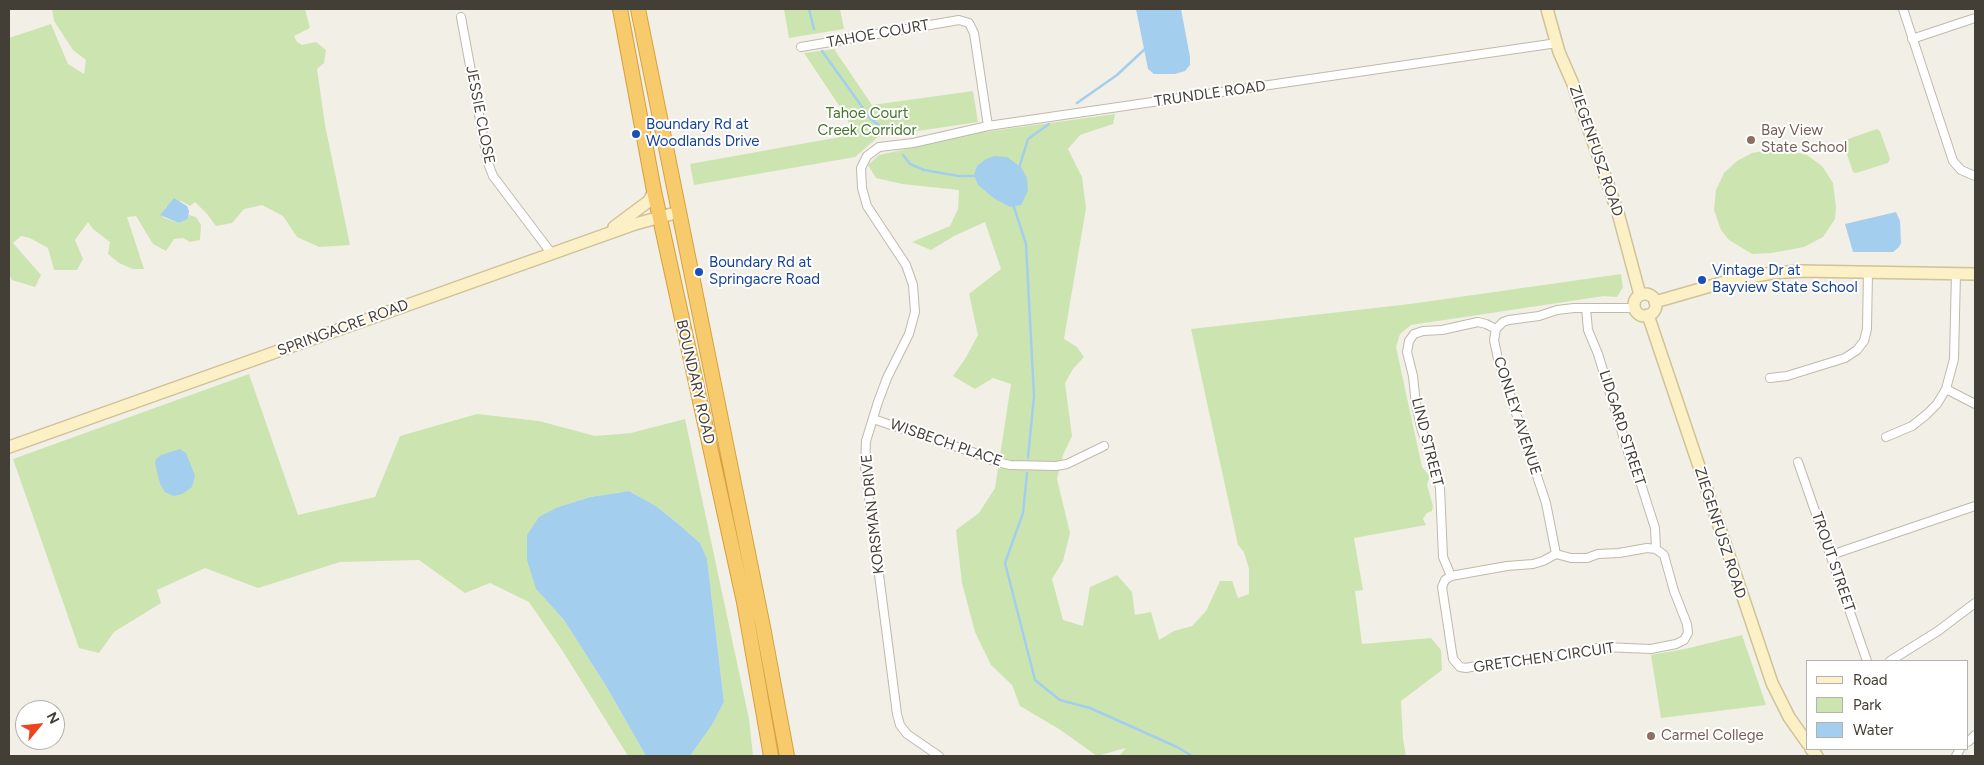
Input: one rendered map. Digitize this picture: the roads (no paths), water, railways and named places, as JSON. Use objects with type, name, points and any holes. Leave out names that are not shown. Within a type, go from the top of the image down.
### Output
[{"type":"highway","name":"BOUNDARY ROAD","points":[[620,9],[659,217],[744,602],[771,756]]},
{"type":"highway","name":"BOUNDARY ROAD","points":[[638,9],[787,756]]},
{"type":"street","name":"ZIEGENFUSZ ROAD","points":[[1547,9],[1557,43],[1618,213],[1640,295]]},
{"type":"street","points":[[1903,9],[1953,161],[1961,170],[1975,176]]},
{"type":"street","name":"JESSIE CLOSE","points":[[461,17],[492,176],[552,254]]},
{"type":"street","points":[[1912,39],[1975,18]]},
{"type":"street","name":"TAHOE COURT","points":[[801,47],[959,20],[969,24],[974,33],[988,126]]},
{"type":"street","name":"TRUNDLE ROAD","points":[[867,156],[879,148],[913,143],[988,126],[1557,43]]},
{"type":"street","name":"KORSMAN DRIVE","points":[[867,156],[861,168],[862,188],[867,206],[906,265],[914,285],[915,312],[910,334],[886,378],[866,441],[865,466],[897,714],[900,725],[906,734],[939,756]]},
{"type":"street","points":[[603,236],[649,201],[654,191]]},
{"type":"street","name":"SPRINGACRE ROAD","points":[[9,447],[635,224],[678,212]]},
{"type":"street","points":[[1655,302],[1728,281],[1772,273],[1868,271],[1975,274]]},
{"type":"street","points":[[1770,378],[1786,376],[1845,358],[1857,350],[1864,340],[1867,329],[1868,271]]},
{"type":"street","points":[[1886,437],[1912,426],[1926,415],[1937,404],[1951,378],[1954,359],[1956,273]]},
{"type":"street","points":[[1496,329],[1503,322],[1509,320],[1539,316],[1557,310],[1574,308],[1634,308],[1640,314],[1648,315],[1654,311],[1655,302],[1649,295],[1640,295],[1635,301],[1634,308]]},
{"type":"street","name":"LIDGARD STREET","points":[[1586,308],[1588,330],[1598,354],[1629,455],[1639,478],[1655,528],[1656,549]]},
{"type":"street","name":"ZIEGENFUSZ ROAD","points":[[1648,315],[1772,683],[1789,717],[1806,741]]},
{"type":"street","name":"LIND STREET","points":[[1451,576],[1443,557],[1440,488],[1416,405],[1413,376],[1407,352],[1409,341],[1414,334],[1423,331],[1442,330],[1478,322],[1496,329]]},
{"type":"street","name":"CONLEY AVENUE","points":[[1496,329],[1494,340],[1498,359],[1546,503],[1556,554]]},
{"type":"street","points":[[1946,389],[1975,404]]},
{"type":"street","name":"WISBECH PLACE","points":[[873,419],[1010,465],[1056,466],[1067,464],[1104,446]]},
{"type":"street","name":"TROUT STREET","points":[[1798,462],[1867,660]]},
{"type":"street","points":[[1831,555],[1975,506]]},
{"type":"street","points":[[1451,576],[1507,566],[1533,564],[1556,554],[1572,558],[1587,558],[1598,554],[1619,553],[1647,548],[1656,549]]},
{"type":"street","name":"GRETCHEN CIRCUIT","points":[[1451,576],[1442,587],[1452,659],[1460,667],[1466,668],[1500,662],[1550,657],[1602,647],[1651,649],[1676,644],[1684,640],[1688,633],[1687,624],[1674,591],[1664,555],[1656,549]]},
{"type":"street","points":[[1892,660],[1938,631],[1975,603]]},
{"type":"water","points":[[1136,9],[1181,9],[1190,57],[1190,65],[1185,71],[1175,74],[1154,74],[1148,69]]},
{"type":"water","points":[[995,156],[1007,157],[1021,167],[1027,178],[1028,191],[1021,205],[1010,207],[995,199],[978,185],[974,175],[977,166],[986,159]]},
{"type":"water","points":[[174,198],[187,206],[189,211],[188,219],[179,223],[160,215]]},
{"type":"water","points":[[1896,212],[1900,221],[1901,243],[1899,247],[1893,252],[1853,252],[1845,224]]},
{"type":"water","points":[[180,449],[186,453],[195,476],[192,487],[182,494],[174,496],[165,492],[160,484],[155,463],[156,459],[161,455]]},
{"type":"water","points":[[629,491],[656,506],[682,527],[700,543],[707,559],[724,702],[712,725],[690,756],[646,756],[606,686],[564,620],[536,589],[527,560],[527,535],[539,517],[558,507],[590,497]]},
{"type":"waterway","points":[[809,9],[814,29]]},
{"type":"waterway","points":[[1077,103],[1117,75],[1145,49]]},
{"type":"waterway","points":[[822,51],[870,118],[882,128]]},
{"type":"waterway","points":[[1019,168],[1028,139],[1049,124]]},
{"type":"waterway","points":[[903,155],[910,164],[924,170],[959,176],[977,176]]},
{"type":"waterway","points":[[1013,204],[1026,244],[1034,396],[1028,458]]},
{"type":"waterway","points":[[1027,473],[1023,513],[1005,563],[1035,680],[1060,700],[1090,708],[1177,747],[1192,756]]},
{"type":"place","name":"Boundary Rd at Woodlands Drive","points":[[636,134]]},
{"type":"place","name":"Bay View State School","points":[[1751,140]]},
{"type":"place","name":"Boundary Rd at Springacre Road","points":[[699,272]]},
{"type":"place","name":"Vintage Dr at Bayview State School","points":[[1702,280]]},
{"type":"place","name":"Carmel College","points":[[1651,736]]},
{"type":"park label","name":"Tahoe Court Creek Corridor","points":[[867,122]]}]
